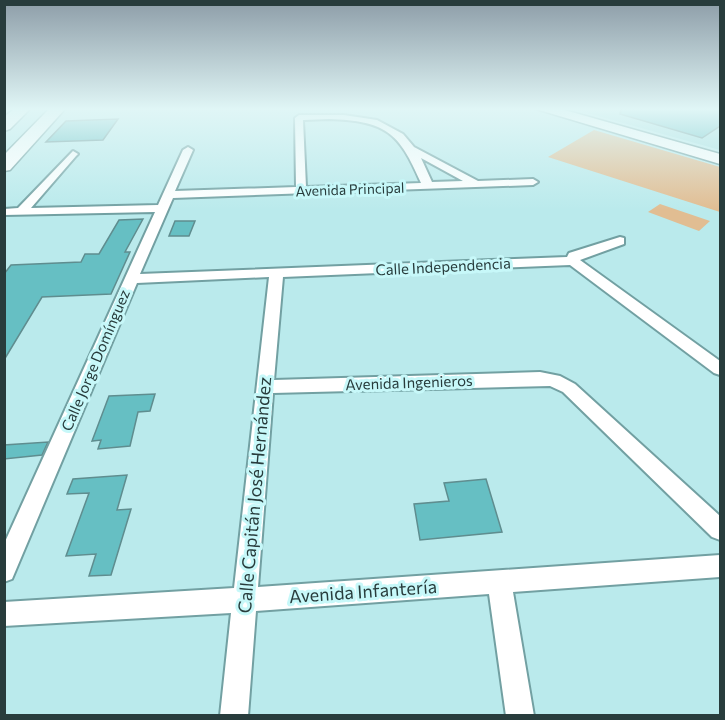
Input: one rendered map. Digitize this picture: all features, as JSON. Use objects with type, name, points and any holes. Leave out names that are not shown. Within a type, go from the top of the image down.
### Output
[{"type":"highway","points":[[4,166],[27,143]]},
{"type":"highway","points":[[672,143],[720,154]]},
{"type":"highway","points":[[681,145],[720,159]]},
{"type":"street","points":[[300,143],[301,191]]},
{"type":"street","points":[[406,143],[411,149],[428,186]]},
{"type":"street","points":[[411,149],[478,185]]},
{"type":"street","name":"Calle Jorge Domínguez","points":[[4,571],[188,150]]},
{"type":"street","points":[[21,212],[73,154]]},
{"type":"street","name":"Avenida Principal","points":[[167,195],[533,182]]},
{"type":"street","points":[[4,212],[161,208]]},
{"type":"street","points":[[620,242],[582,251],[574,256],[573,261],[720,369]]},
{"type":"street","name":"Calle Independencia","points":[[130,279],[573,261]]},
{"type":"street","name":"Calle Capitán José Hernández","points":[[234,716],[276,274]]},
{"type":"street","name":"Avenida Ingenieros","points":[[264,387],[540,378],[554,380],[569,388],[720,530]]},
{"type":"street","name":"Avenida Infantería","points":[[4,614],[245,600],[720,566]]},
{"type":"street","points":[[500,580],[520,716]]},
{"type":"shaded area","points":[[573,143],[637,143],[720,167],[720,212],[548,157]]},
{"type":"shaded area","points":[[694,143],[720,143],[720,150]]},
{"type":"shaded area","points":[[660,204],[710,221],[699,231],[648,212]]},
{"type":"building","points":[[143,219],[125,252],[130,252],[111,294],[42,297],[4,360],[4,274],[11,265],[81,262],[85,254],[99,254],[119,220]]},
{"type":"building","points":[[175,221],[195,221],[189,236],[169,236]]},
{"type":"building","points":[[155,394],[150,411],[138,412],[130,446],[98,449],[101,440],[92,441],[109,396]]},
{"type":"building","points":[[48,442],[42,455],[4,459],[4,445]]},
{"type":"building","points":[[127,475],[117,510],[131,509],[111,575],[89,576],[96,554],[66,556],[89,493],[67,494],[73,479]]},
{"type":"building","points":[[486,479],[502,532],[420,540],[414,504],[449,501],[444,483]]}]
